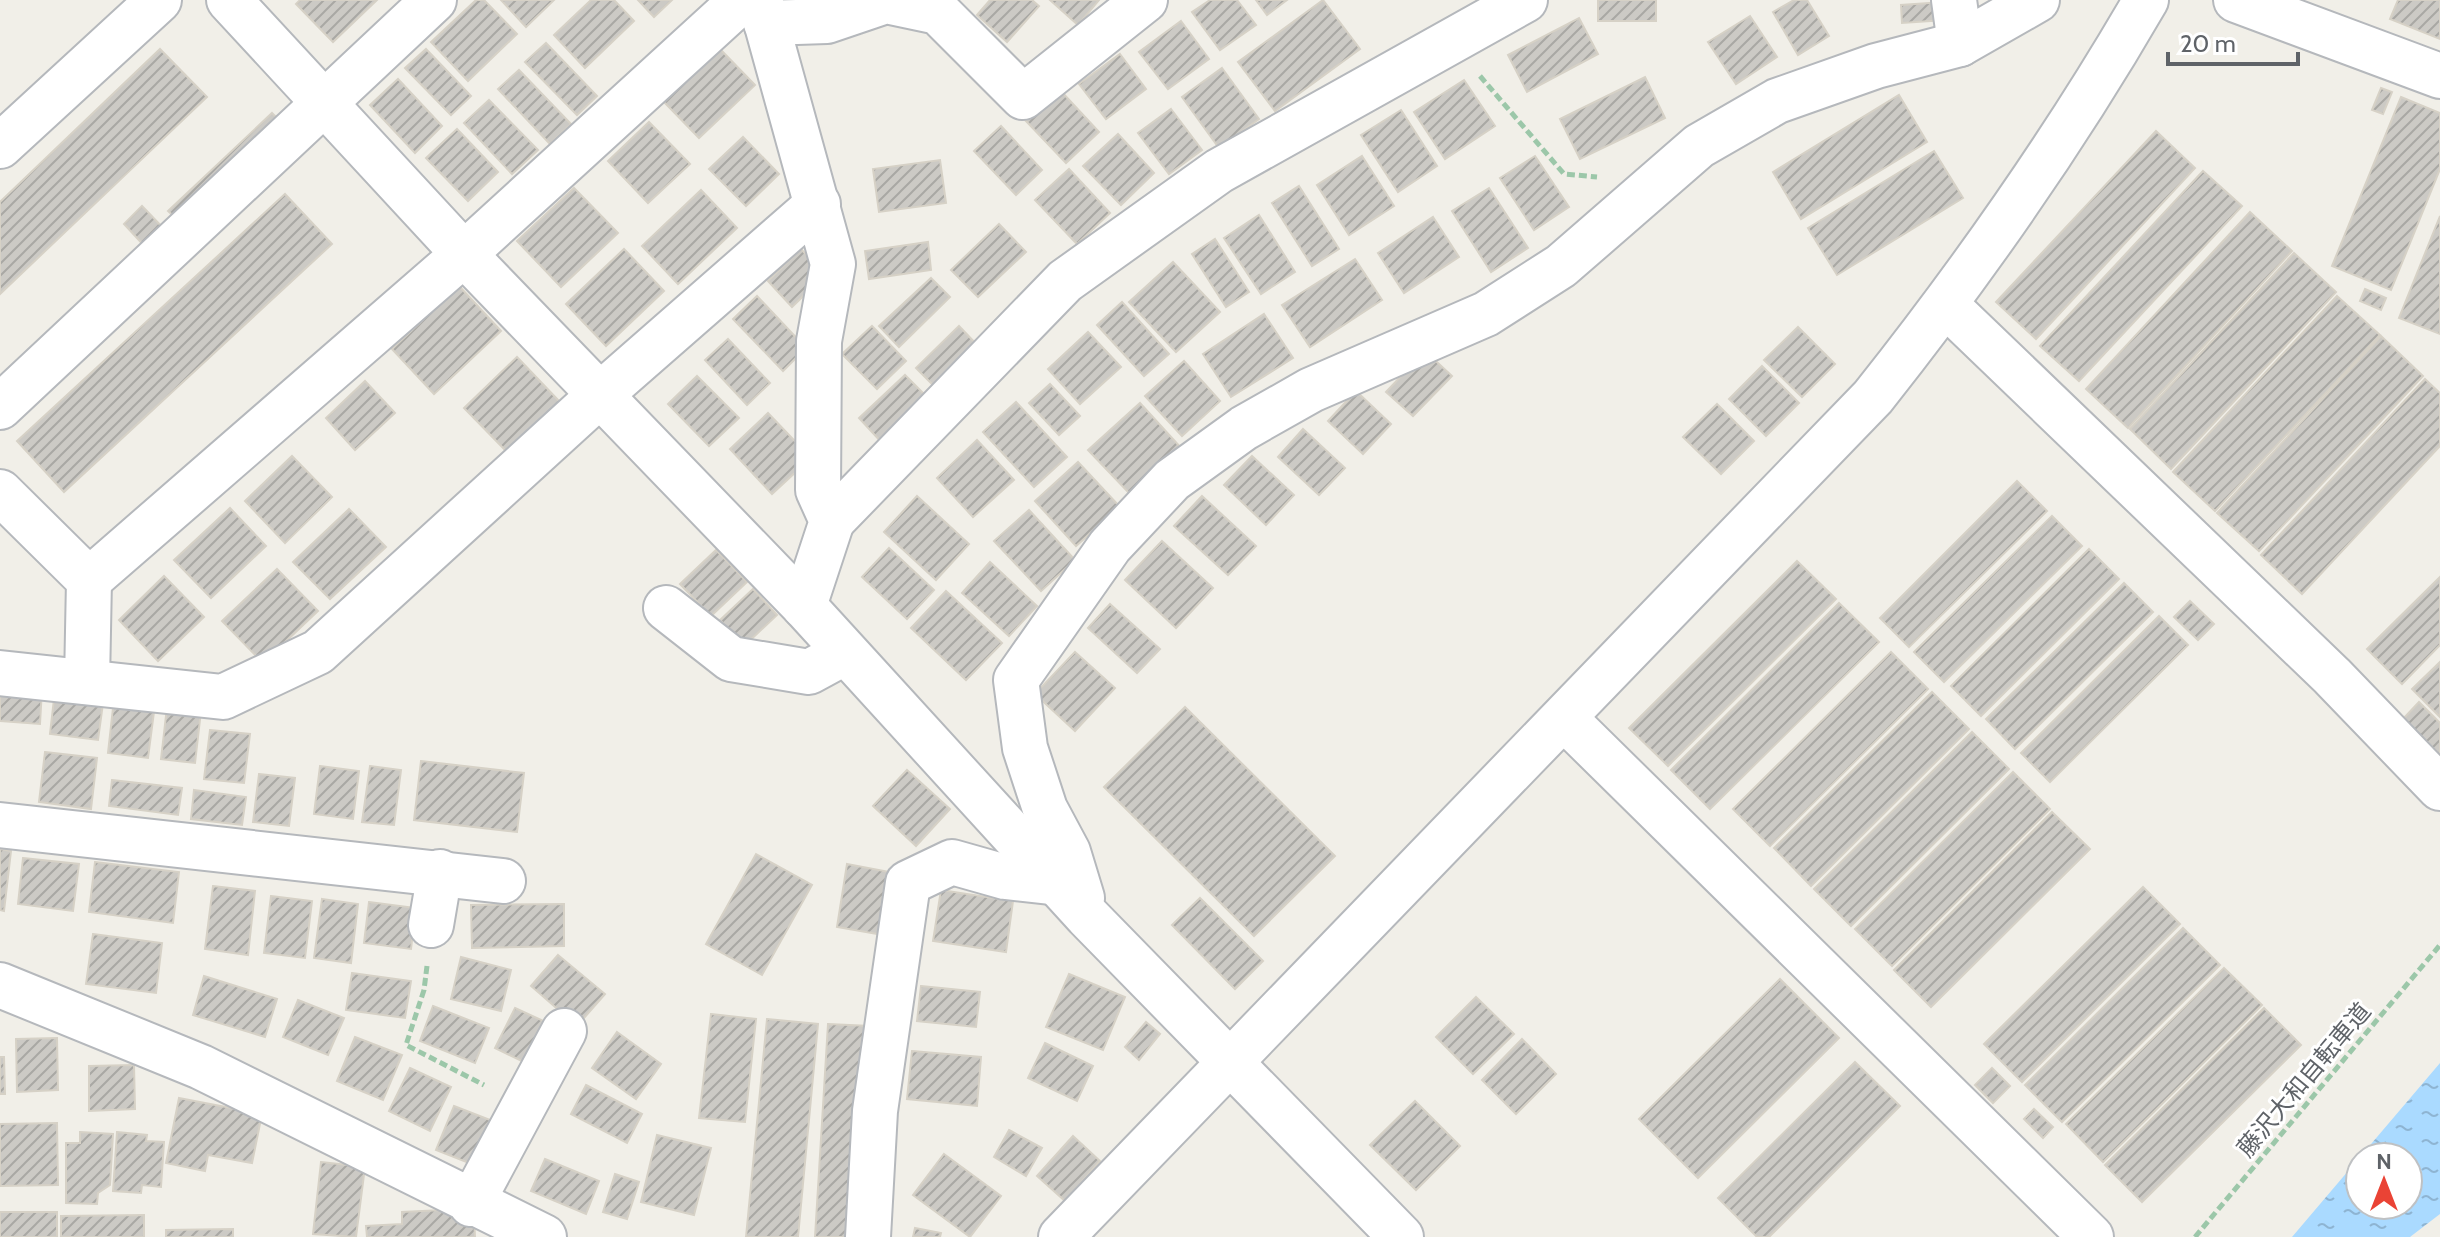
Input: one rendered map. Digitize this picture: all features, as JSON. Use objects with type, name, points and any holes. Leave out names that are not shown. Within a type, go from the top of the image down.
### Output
[{"type":"street","points":[[0,146],[159,0]]},
{"type":"street","points":[[229,0],[464,254],[602,393],[804,606],[1087,916],[1401,1237]]},
{"type":"street","points":[[0,407],[434,0]]},
{"type":"street","points":[[756,8],[827,21],[886,1],[938,12],[1023,97],[1145,0]]},
{"type":"street","points":[[804,606],[832,521],[1065,281],[1219,171],[1525,0]]},
{"type":"street","points":[[1954,0],[1960,44]]},
{"type":"street","points":[[1087,916],[1068,852],[1045,809],[1025,748],[1016,680],[1110,546],[1172,480],[1244,428],[1311,390],[1486,314],[1561,266],[1699,146],[1777,101],[1876,66],[1960,44],[2037,0]]},
{"type":"street","points":[[1061,1237],[1873,397],[1946,305],[2083,108],[2146,0]]},
{"type":"street","points":[[2236,0],[2440,76]]},
{"type":"street","points":[[756,8],[818,204],[833,264],[819,341],[818,490],[832,521]]},
{"type":"street","points":[[89,580],[464,254],[756,8]]},
{"type":"street","points":[[0,673],[223,697],[318,652],[602,393],[818,204]]},
{"type":"street","points":[[1946,305],[2332,676],[2440,788]]},
{"type":"street","points":[[0,492],[89,580],[87,682]]},
{"type":"street","points":[[666,608],[731,659],[809,672],[844,653]]},
{"type":"street","points":[[1564,718],[2091,1237]]},
{"type":"street","points":[[0,825],[503,881]]},
{"type":"street","points":[[868,1237],[875,1111],[908,883],[952,862],[1005,877],[1059,883]]},
{"type":"street","points":[[431,925],[440,872]]},
{"type":"street","points":[[0,985],[201,1067],[471,1204],[544,1237]]},
{"type":"street","points":[[471,1204],[564,1031]]},
{"type":"path","points":[[1451,42],[1564,174],[1654,183]]},
{"type":"path","points":[[431,925],[424,990],[406,1045],[524,1105]]},
{"type":"path","name":"藤沢大和自転車道","points":[[2195,1237],[2440,945]]},
{"type":"water","points":[[2440,1063],[2440,1214],[2410,1237],[2292,1237],[2344,1176],[2344,1221],[2424,1221],[2424,1141],[2374,1141]]},
{"type":"building","points":[[300,0],[377,0],[333,42],[296,4]]},
{"type":"building","points":[[476,0],[484,0],[517,34],[468,81],[431,42]]},
{"type":"building","points":[[501,0],[554,0],[526,27]]},
{"type":"building","points":[[591,0],[614,0],[634,21],[585,68],[554,35]]},
{"type":"building","points":[[638,0],[672,0],[654,17]]},
{"type":"building","points":[[990,0],[1032,0],[1039,6],[1007,42],[977,15]]},
{"type":"building","points":[[1050,0],[1099,0],[1078,25]]},
{"type":"building","points":[[1210,0],[1237,0],[1256,25],[1220,50],[1192,12]]},
{"type":"building","points":[[1256,0],[1287,0],[1267,15]]},
{"type":"building","points":[[1323,0],[1360,49],[1275,111],[1238,62]]},
{"type":"building","points":[[1598,0],[1656,0],[1656,21],[1598,21]]},
{"type":"building","points":[[1794,0],[1807,0],[1829,36],[1798,55],[1773,12]]},
{"type":"building","points":[[2398,0],[2440,0],[2440,39],[2390,19]]},
{"type":"building","points":[[1943,2],[1945,20],[1902,23],[1901,5]]},
{"type":"building","points":[[1750,16],[1777,57],[1736,84],[1708,42]]},
{"type":"building","points":[[1579,18],[1598,54],[1527,92],[1508,55]]},
{"type":"building","points":[[1181,21],[1209,59],[1168,89],[1139,52]]},
{"type":"building","points":[[546,43],[597,96],[577,115],[525,62]]},
{"type":"building","points":[[160,49],[207,97],[0,294],[0,202]]},
{"type":"building","points":[[426,49],[471,96],[451,115],[405,68]]},
{"type":"building","points":[[720,49],[755,85],[699,138],[664,102]]},
{"type":"building","points":[[1120,54],[1146,89],[1106,119],[1079,84]]},
{"type":"building","points":[[1222,68],[1259,119],[1219,148],[1182,97]]},
{"type":"building","points":[[519,70],[571,124],[550,144],[498,89]]},
{"type":"building","points":[[1645,77],[1665,118],[1580,159],[1560,119]]},
{"type":"building","points":[[398,79],[442,126],[415,153],[370,105]]},
{"type":"building","points":[[1464,80],[1495,126],[1445,159],[1414,112]]},
{"type":"building","points":[[2381,88],[2392,92],[2383,114],[2372,110]]},
{"type":"building","points":[[1059,89],[1099,132],[1066,163],[1025,120]]},
{"type":"building","points":[[1899,95],[1927,142],[1801,219],[1773,172]]},
{"type":"building","points":[[2401,97],[2440,113],[2440,169],[2391,290],[2332,266]]},
{"type":"building","points":[[489,100],[538,150],[512,174],[464,123]]},
{"type":"building","points":[[1171,109],[1202,150],[1169,174],[1138,133]]},
{"type":"building","points":[[1401,110],[1437,166],[1398,192],[1361,135]]},
{"type":"building","points":[[272,113],[285,126],[182,224],[168,211]]},
{"type":"building","points":[[649,122],[690,164],[648,203],[608,161]]},
{"type":"building","points":[[1001,126],[1042,170],[1016,195],[974,151]]},
{"type":"building","points":[[457,129],[498,172],[468,201],[426,158]]},
{"type":"building","points":[[2156,131],[2195,168],[2036,339],[1996,302]]},
{"type":"building","points":[[1118,134],[1154,173],[1121,205],[1083,166]]},
{"type":"building","points":[[743,137],[779,174],[746,206],[709,169]]},
{"type":"building","points":[[1934,151],[1963,198],[1837,275],[1808,228]]},
{"type":"building","points":[[1362,156],[1394,206],[1349,235],[1317,185]]},
{"type":"building","points":[[1535,156],[1569,207],[1534,230],[1500,178]]},
{"type":"building","points":[[940,160],[946,203],[879,212],[873,169]]},
{"type":"building","points":[[1069,169],[1110,213],[1077,244],[1035,200]]},
{"type":"building","points":[[2203,171],[2242,206],[2079,381],[2040,346]]},
{"type":"building","points":[[1299,186],[1339,249],[1312,266],[1272,203]]},
{"type":"building","points":[[574,188],[618,233],[561,287],[517,241]]},
{"type":"building","points":[[1489,188],[1528,248],[1491,272],[1452,211]]},
{"type":"building","points":[[701,190],[737,228],[678,284],[642,246]]},
{"type":"building","points":[[285,194],[332,244],[64,492],[17,441]]},
{"type":"building","points":[[142,206],[168,233],[149,251],[124,224]]},
{"type":"building","points":[[2250,212],[2292,251],[2128,428],[2086,389]]},
{"type":"building","points":[[1259,215],[1295,272],[1261,294],[1224,238]]},
{"type":"building","points":[[2440,216],[2440,334],[2399,318]]},
{"type":"building","points":[[1433,217],[1459,257],[1404,293],[1378,253]]},
{"type":"building","points":[[999,224],[1026,252],[978,297],[951,270]]},
{"type":"building","points":[[1215,239],[1249,292],[1226,307],[1192,254]]},
{"type":"building","points":[[928,242],[931,270],[869,279],[865,251]]},
{"type":"building","points":[[624,249],[664,291],[606,346],[566,304]]},
{"type":"building","points":[[801,249],[825,275],[792,307],[768,281]]},
{"type":"building","points":[[2294,253],[2336,292],[2171,469],[2130,429]]},
{"type":"building","points":[[1355,259],[1382,300],[1310,347],[1282,305]]},
{"type":"building","points":[[1173,262],[1220,312],[1176,352],[1129,302]]},
{"type":"building","points":[[931,278],[950,297],[899,347],[879,326]]},
{"type":"building","points":[[459,286],[501,331],[434,394],[392,349]]},
{"type":"building","points":[[2365,289],[2386,298],[2381,310],[2360,301]]},
{"type":"building","points":[[757,296],[806,348],[783,371],[733,319]]},
{"type":"building","points":[[2337,296],[2380,335],[2215,511],[2173,472]]},
{"type":"building","points":[[1122,302],[1169,354],[1144,376],[1097,325]]},
{"type":"building","points":[[1264,314],[1293,358],[1231,397],[1203,354]]},
{"type":"building","points":[[872,326],[906,361],[877,389],[842,354]]},
{"type":"building","points":[[959,326],[980,348],[937,389],[916,368]]},
{"type":"building","points":[[1798,327],[1835,364],[1802,397],[1764,360]]},
{"type":"building","points":[[1088,332],[1121,367],[1080,404],[1048,369]]},
{"type":"building","points":[[2381,336],[2423,376],[2259,551],[2217,513]]},
{"type":"building","points":[[728,339],[770,383],[747,405],[705,360]]},
{"type":"building","points":[[1425,351],[1452,376],[1413,416],[1386,392]]},
{"type":"building","points":[[517,357],[560,402],[507,452],[464,408]]},
{"type":"building","points":[[1184,361],[1220,401],[1182,436],[1145,396]]},
{"type":"building","points":[[1762,366],[1799,403],[1766,436],[1729,399]]},
{"type":"building","points":[[905,375],[930,400],[884,445],[859,418]]},
{"type":"building","points":[[697,376],[739,418],[709,446],[668,404]]},
{"type":"building","points":[[2425,379],[2440,393],[2440,446],[2302,594],[2261,555]]},
{"type":"building","points":[[365,381],[395,413],[355,450],[326,418]]},
{"type":"building","points":[[1050,384],[1080,416],[1059,435],[1029,403]]},
{"type":"building","points":[[1356,391],[1391,424],[1363,454],[1328,421]]},
{"type":"building","points":[[1016,402],[1067,457],[1034,487],[983,432]]},
{"type":"building","points":[[1140,403],[1182,449],[1131,495],[1088,450]]},
{"type":"building","points":[[1717,404],[1754,441],[1721,474],[1683,437]]},
{"type":"building","points":[[768,413],[811,458],[772,494],[730,449]]},
{"type":"building","points":[[1303,429],[1345,468],[1319,495],[1278,457]]},
{"type":"building","points":[[977,440],[1014,480],[973,517],[937,478]]},
{"type":"building","points":[[292,456],[332,497],[285,543],[245,501]]},
{"type":"building","points":[[1252,456],[1294,495],[1266,525],[1224,485]]},
{"type":"building","points":[[1078,462],[1120,507],[1076,546],[1035,501]]},
{"type":"building","points":[[2017,481],[2047,511],[1909,647],[1880,618]]},
{"type":"building","points":[[917,496],[969,544],[936,580],[884,532]]},
{"type":"building","points":[[1202,496],[1256,546],[1228,575],[1174,526]]},
{"type":"building","points":[[230,508],[266,546],[211,598],[174,560]]},
{"type":"building","points":[[349,509],[386,547],[330,599],[293,562]]},
{"type":"building","points":[[1029,510],[1075,560],[1041,591],[994,541]]},
{"type":"building","points":[[2052,516],[2082,546],[1944,682],[1914,652]]},
{"type":"building","points":[[1162,541],[1213,588],[1176,628],[1125,580]]},
{"type":"building","points":[[889,548],[934,590],[907,619],[862,577]]},
{"type":"building","points":[[2089,549],[2119,579],[1981,716],[1951,686]]},
{"type":"building","points":[[716,550],[747,582],[711,616],[680,584]]},
{"type":"building","points":[[1797,561],[1836,599],[1668,766],[1629,728]]},
{"type":"building","points":[[990,562],[1037,606],[1009,636],[962,593]]},
{"type":"building","points":[[277,569],[318,611],[263,663],[222,621]]},
{"type":"building","points":[[164,576],[204,617],[158,661],[119,620]]},
{"type":"building","points":[[2440,577],[2440,645],[2402,684],[2367,649]]},
{"type":"building","points":[[2124,583],[2153,612],[2015,749],[1986,719]]},
{"type":"building","points":[[753,589],[777,615],[744,646],[720,620]]},
{"type":"building","points":[[946,591],[1002,643],[966,680],[911,628]]},
{"type":"building","points":[[2190,601],[2214,624],[2198,640],[2174,617]]},
{"type":"building","points":[[1839,603],[1879,642],[1710,809],[1671,770]]},
{"type":"building","points":[[1110,604],[1160,649],[1137,673],[1088,628]]},
{"type":"building","points":[[2159,616],[2188,645],[2050,782],[2021,753]]},
{"type":"building","points":[[1075,652],[1115,688],[1075,731],[1035,694]]},
{"type":"building","points":[[1891,652],[1928,689],[1770,846],[1733,809]]},
{"type":"building","points":[[2440,662],[2440,717],[2412,689]]},
{"type":"building","points":[[0,686],[42,689],[40,724],[0,721]]},
{"type":"building","points":[[55,690],[104,696],[98,740],[50,734]]},
{"type":"building","points":[[1932,692],[1969,729],[1811,886],[1774,848]]},
{"type":"building","points":[[114,699],[155,704],[148,758],[108,753]]},
{"type":"building","points":[[2419,702],[2440,723],[2440,758],[2402,720]]},
{"type":"building","points":[[167,707],[201,711],[195,763],[161,759]]},
{"type":"building","points":[[1185,707],[1335,856],[1254,936],[1104,787]]},
{"type":"building","points":[[210,730],[250,734],[244,783],[204,779]]},
{"type":"building","points":[[1972,732],[2009,769],[1851,926],[1814,889]]},
{"type":"building","points":[[45,752],[97,758],[91,809],[39,802]]},
{"type":"building","points":[[421,761],[524,773],[517,832],[414,820]]},
{"type":"building","points":[[320,766],[359,771],[353,819],[314,814]]},
{"type":"building","points":[[370,766],[401,770],[394,825],[362,822]]},
{"type":"building","points":[[907,770],[950,809],[916,846],[873,806]]},
{"type":"building","points":[[2013,772],[2050,809],[1892,966],[1855,929]]},
{"type":"building","points":[[259,774],[295,778],[289,826],[253,822]]},
{"type":"building","points":[[112,780],[182,788],[178,815],[109,806]]},
{"type":"building","points":[[194,790],[246,797],[242,825],[191,819]]},
{"type":"building","points":[[2052,812],[2090,849],[1931,1007],[1894,970]]},
{"type":"building","points":[[0,849],[11,851],[4,911],[0,910]]},
{"type":"building","points":[[756,854],[812,885],[762,975],[706,944]]},
{"type":"building","points":[[23,858],[79,864],[73,911],[18,904]]},
{"type":"building","points":[[95,862],[179,872],[173,923],[89,912]]},
{"type":"building","points":[[847,864],[900,874],[889,936],[837,927]]},
{"type":"building","points":[[213,886],[255,891],[248,955],[205,949]]},
{"type":"building","points":[[2143,887],[2180,924],[2022,1082],[1984,1044]]},
{"type":"building","points":[[941,890],[1013,901],[1006,952],[933,941]]},
{"type":"building","points":[[271,896],[312,901],[305,958],[264,953]]},
{"type":"building","points":[[1200,898],[1263,961],[1235,989],[1172,925]]},
{"type":"building","points":[[322,899],[358,904],[351,963],[314,958]]},
{"type":"building","points":[[369,902],[416,908],[411,949],[364,943]]},
{"type":"building","points":[[564,904],[564,946],[472,948],[471,905]]},
{"type":"building","points":[[2183,928],[2220,965],[2062,1122],[2025,1085]]},
{"type":"building","points":[[93,934],[162,943],[156,993],[86,984]]},
{"type":"building","points":[[558,955],[605,994],[577,1026],[531,986]]},
{"type":"building","points":[[461,957],[511,970],[501,1011],[451,999]]},
{"type":"building","points":[[2224,968],[2262,1005],[2103,1162],[2066,1124]]},
{"type":"building","points":[[352,973],[411,981],[405,1018],[346,1010]]},
{"type":"building","points":[[1069,974],[1125,997],[1103,1050],[1046,1027]]},
{"type":"building","points":[[204,976],[277,999],[265,1037],[193,1015]]},
{"type":"building","points":[[1780,979],[1839,1038],[1698,1178],[1639,1119]]},
{"type":"building","points":[[921,986],[980,992],[976,1027],[917,1021]]},
{"type":"building","points":[[1476,997],[1514,1034],[1473,1074],[1436,1037]]},
{"type":"building","points":[[298,1000],[344,1018],[328,1055],[283,1037]]},
{"type":"building","points":[[433,1006],[489,1028],[475,1063],[420,1041]]},
{"type":"building","points":[[515,1008],[550,1024],[530,1065],[495,1048]]},
{"type":"building","points":[[2264,1008],[2301,1045],[2142,1202],[2105,1165]]},
{"type":"building","points":[[711,1014],[756,1019],[745,1122],[699,1118]]},
{"type":"building","points":[[767,1019],[818,1024],[798,1237],[746,1237]]},
{"type":"building","points":[[1146,1022],[1160,1034],[1139,1060],[1125,1047]]},
{"type":"building","points":[[828,1024],[870,1026],[858,1237],[815,1237]]},
{"type":"building","points":[[617,1032],[661,1064],[636,1099],[592,1068]]},
{"type":"building","points":[[355,1037],[402,1055],[383,1100],[337,1081]]},
{"type":"building","points":[[57,1038],[58,1090],[17,1092],[16,1039]]},
{"type":"building","points":[[1522,1039],[1556,1074],[1516,1114],[1482,1080]]},
{"type":"building","points":[[1045,1043],[1093,1066],[1077,1101],[1028,1078]]},
{"type":"building","points":[[912,1051],[981,1057],[977,1106],[907,1099]]},
{"type":"building","points":[[0,1057],[4,1057],[5,1094],[0,1094]]},
{"type":"building","points":[[1855,1062],[1900,1106],[1769,1237],[1757,1237],[1718,1198]]},
{"type":"building","points":[[134,1065],[135,1109],[89,1111],[89,1066]]},
{"type":"building","points":[[410,1068],[451,1087],[430,1131],[389,1111]]},
{"type":"building","points":[[1992,1068],[2010,1086],[1993,1103],[1975,1085]]},
{"type":"building","points":[[586,1085],[642,1114],[627,1143],[571,1114]]},
{"type":"building","points":[[179,1098],[262,1114],[252,1163],[208,1155],[205,1171],[166,1163]]},
{"type":"building","points":[[1415,1101],[1460,1146],[1416,1190],[1370,1145]]},
{"type":"building","points":[[454,1106],[498,1123],[479,1167],[436,1150]]},
{"type":"building","points":[[2034,1109],[2053,1127],[2043,1138],[2024,1119]]},
{"type":"building","points":[[57,1123],[58,1185],[0,1186],[0,1124]]},
{"type":"building","points":[[1009,1130],[1042,1148],[1026,1176],[994,1157]]},
{"type":"building","points":[[80,1132],[113,1134],[110,1185],[98,1193],[97,1204],[66,1203],[66,1143],[80,1143]]},
{"type":"building","points":[[117,1132],[147,1135],[146,1141],[164,1142],[161,1187],[142,1185],[141,1193],[113,1191]]},
{"type":"building","points":[[657,1135],[711,1148],[694,1215],[641,1202]]},
{"type":"building","points":[[1073,1136],[1100,1161],[1065,1201],[1037,1176]]},
{"type":"building","points":[[944,1154],[1001,1196],[970,1237],[913,1195]]},
{"type":"building","points":[[545,1159],[599,1181],[586,1214],[531,1191]]},
{"type":"building","points":[[321,1162],[365,1167],[356,1237],[313,1234]]},
{"type":"building","points":[[615,1174],[639,1182],[627,1219],[603,1212]]},
{"type":"building","points":[[464,1209],[474,1215],[475,1237],[367,1237],[366,1226],[402,1224],[402,1212]]},
{"type":"building","points":[[0,1212],[57,1212],[57,1237],[0,1237]]},
{"type":"building","points":[[144,1215],[144,1237],[61,1237],[61,1216]]},
{"type":"building","points":[[915,1228],[941,1233],[940,1237],[913,1237]]},
{"type":"building","points":[[233,1229],[233,1237],[166,1237],[166,1230]]}]
